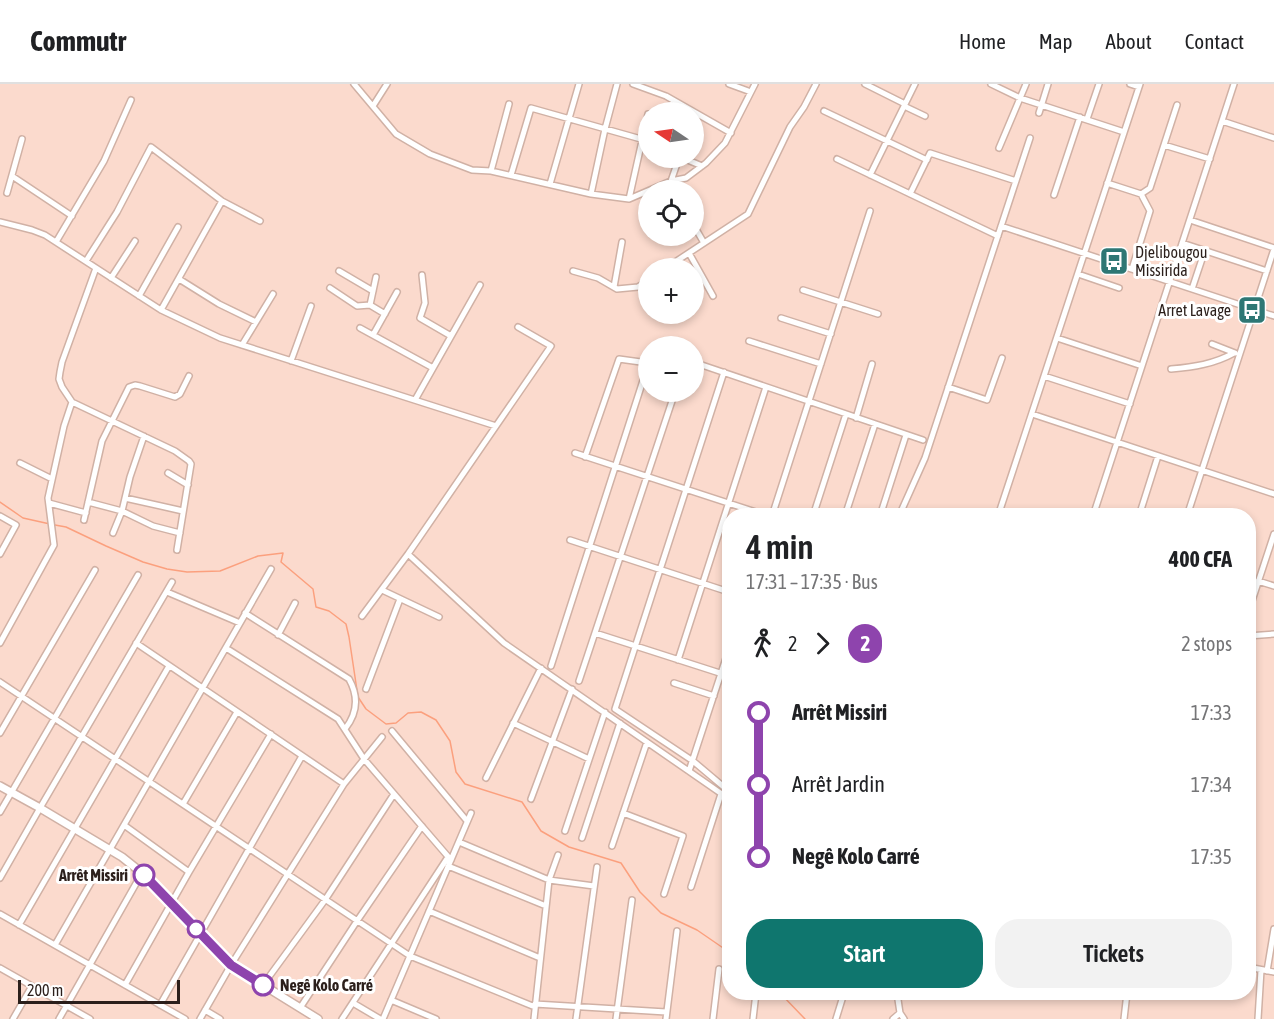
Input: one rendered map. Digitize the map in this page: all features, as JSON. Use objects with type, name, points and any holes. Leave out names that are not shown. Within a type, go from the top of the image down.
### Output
[{"type":"street","points":[[354,84],[396,134],[430,154],[472,170],[511,175],[591,194],[629,199],[638,195]]},
{"type":"street","points":[[373,106],[387,84]]},
{"type":"street","points":[[550,184],[579,84]]},
{"type":"street","points":[[591,194],[617,84]]},
{"type":"street","points":[[633,84],[676,102]]},
{"type":"street","points":[[729,84],[751,92]]},
{"type":"street","points":[[704,164],[731,133],[755,84]]},
{"type":"street","points":[[704,243],[748,214],[790,127],[816,84]]},
{"type":"street","points":[[865,84],[925,116]]},
{"type":"street","points":[[870,175],[915,84]]},
{"type":"street","points":[[991,84],[1020,98],[1124,132]]},
{"type":"street","points":[[999,148],[1026,84]]},
{"type":"street","points":[[1039,113],[1048,84]]},
{"type":"street","points":[[1087,119],[1099,84]]},
{"type":"street","points":[[1001,508],[1139,86],[1130,84]]},
{"type":"street","points":[[1096,508],[1234,84]]},
{"type":"street","points":[[56,242],[104,161],[131,100]]},
{"type":"street","points":[[491,171],[508,104]]},
{"type":"street","points":[[1141,194],[1150,188],[1177,105]]},
{"type":"street","points":[[511,175],[531,108],[638,138]]},
{"type":"street","points":[[824,111],[927,160]]},
{"type":"street","points":[[1054,195],[1080,117]]},
{"type":"street","points":[[704,118],[731,133]]},
{"type":"street","points":[[1222,121],[1274,138]]},
{"type":"street","points":[[903,508],[925,458],[1030,138]]},
{"type":"street","points":[[7,193],[22,139]]},
{"type":"street","points":[[1164,145],[1210,159]]},
{"type":"street","points":[[86,261],[117,212],[151,147],[222,201],[261,221]]},
{"type":"street","points":[[910,194],[930,153],[1016,181]]},
{"type":"street","points":[[837,159],[998,236]]},
{"type":"street","points":[[629,199],[638,166]]},
{"type":"street","points":[[676,180],[686,178],[699,168]]},
{"type":"street","points":[[12,176],[72,216]]},
{"type":"street","points":[[1107,183],[1141,194],[1150,211],[1132,269]]},
{"type":"street","points":[[161,310],[222,201]]},
{"type":"street","points":[[773,508],[870,211]]},
{"type":"street","points":[[1190,220],[1274,249],[1237,353],[1190,508]]},
{"type":"street","points":[[0,222],[45,235],[161,310],[220,338],[496,426]]},
{"type":"street","points":[[1001,226],[1274,316]]},
{"type":"street","points":[[139,296],[178,227]]},
{"type":"street","points":[[111,278],[135,241]]},
{"type":"street","points":[[614,287],[622,243]]},
{"type":"street","points":[[1182,243],[1267,271]]},
{"type":"street","points":[[681,258],[700,246]]},
{"type":"street","points":[[1192,289],[1204,250]]},
{"type":"street","points":[[689,253],[713,296]]},
{"type":"street","points":[[96,268],[62,362],[60,372],[62,387],[72,402],[175,451],[189,461],[191,464],[177,550]]},
{"type":"street","points":[[339,271],[373,291]]},
{"type":"street","points":[[573,271],[598,278],[617,289],[638,287]]},
{"type":"street","points":[[1078,274],[1119,288]]},
{"type":"street","points":[[422,275],[425,303],[420,318],[451,336]]},
{"type":"street","points":[[370,305],[376,277]]},
{"type":"street","points":[[179,279],[219,304],[256,322]]},
{"type":"street","points":[[415,400],[480,285]]},
{"type":"street","points":[[330,288],[357,306],[370,305],[385,314]]},
{"type":"street","points":[[804,290],[878,314]]},
{"type":"street","points":[[373,335],[397,292]]},
{"type":"street","points":[[242,345],[273,294]]},
{"type":"street","points":[[291,361],[311,306]]},
{"type":"street","points":[[781,318],[831,334]]},
{"type":"street","points":[[362,616],[408,554],[551,346],[518,327]]},
{"type":"street","points":[[360,328],[433,368]]},
{"type":"street","points":[[1057,338],[1142,366]]},
{"type":"street","points":[[750,341],[821,364]]},
{"type":"street","points":[[1212,344],[1237,353]]},
{"type":"street","points":[[1171,369],[1199,366],[1237,353]]},
{"type":"street","points":[[948,387],[987,400],[1002,358]]},
{"type":"street","points":[[585,457],[619,359],[638,362]]},
{"type":"street","points":[[856,417],[872,364]]},
{"type":"street","points":[[704,366],[922,440]]},
{"type":"street","points":[[722,785],[693,761],[615,709],[724,372]]},
{"type":"street","points":[[84,520],[102,441],[129,387],[140,386],[175,397],[180,394],[189,376]]},
{"type":"street","points":[[1044,376],[1130,404]]},
{"type":"street","points":[[726,508],[766,387]]},
{"type":"street","points":[[551,666],[638,395]]},
{"type":"street","points":[[0,643],[54,545],[48,498],[64,426],[72,402]]},
{"type":"street","points":[[579,681],[672,402]]},
{"type":"street","points":[[816,508],[846,414]]},
{"type":"street","points":[[1032,414],[1274,494]]},
{"type":"street","points":[[848,508],[875,424]]},
{"type":"street","points":[[883,508],[906,435]]},
{"type":"street","points":[[113,533],[122,511],[130,477],[144,436]]},
{"type":"street","points":[[575,453],[744,508]]},
{"type":"street","points":[[1141,508],[1158,456]]},
{"type":"street","points":[[20,463],[52,479]]},
{"type":"street","points":[[168,473],[188,485]]},
{"type":"street","points":[[125,498],[183,512]]},
{"type":"street","points":[[88,502],[122,511],[153,526],[180,533]]},
{"type":"street","points":[[49,503],[86,513]]},
{"type":"street","points":[[0,516],[16,525],[0,554]]},
{"type":"street","points":[[678,660],[722,522]]},
{"type":"street","points":[[1256,587],[1274,534]]},
{"type":"street","points":[[570,540],[722,590]]},
{"type":"street","points":[[408,554],[504,643],[722,794],[691,886]]},
{"type":"street","points":[[55,945],[271,569]]},
{"type":"street","points":[[0,733],[95,570]]},
{"type":"street","points":[[0,812],[138,575]]},
{"type":"street","points":[[1258,581],[1274,586]]},
{"type":"street","points":[[0,878],[172,582]]},
{"type":"street","points":[[381,590],[440,617]]},
{"type":"street","points":[[167,592],[240,623]]},
{"type":"street","points":[[366,689],[400,599]]},
{"type":"street","points":[[278,635],[295,603]]},
{"type":"street","points":[[245,614],[349,679],[356,705],[345,729]]},
{"type":"street","points":[[595,633],[721,674]]},
{"type":"street","points":[[1256,635],[1274,634]]},
{"type":"street","points":[[136,644],[344,784]]},
{"type":"street","points":[[226,648],[338,719],[364,759],[449,861],[546,906]]},
{"type":"street","points":[[19,925],[169,666]]},
{"type":"street","points":[[486,778],[541,668]]},
{"type":"street","points":[[690,771],[722,671]]},
{"type":"street","points":[[0,682],[410,956],[535,1006],[618,1009],[666,1016],[676,931]]},
{"type":"street","points":[[674,683],[714,696]]},
{"type":"street","points":[[531,799],[572,690]]},
{"type":"street","points":[[183,804],[237,712]]},
{"type":"street","points":[[565,831],[604,712]]},
{"type":"street","points":[[513,723],[589,759]]},
{"type":"street","points":[[582,838],[620,723]]},
{"type":"street","points":[[392,731],[467,821]]},
{"type":"street","points":[[125,985],[271,734]]},
{"type":"street","points":[[200,1019],[344,784],[382,737]]},
{"type":"street","points":[[612,846],[647,742]]},
{"type":"street","points":[[160,1005],[302,756]]},
{"type":"street","points":[[0,786],[122,857],[142,873],[231,965],[318,1019]]},
{"type":"street","points":[[263,985],[325,900],[394,794]]},
{"type":"street","points":[[353,1004],[382,1019],[471,813]]},
{"type":"street","points":[[623,813],[683,836],[664,894]]},
{"type":"street","points":[[124,825],[189,872]]},
{"type":"street","points":[[300,1008],[422,826]]},
{"type":"street","points":[[459,842],[549,880],[594,886]]},
{"type":"street","points":[[534,1019],[549,880],[558,855]]},
{"type":"street","points":[[342,1019],[449,861]]},
{"type":"street","points":[[576,1019],[597,867]]},
{"type":"street","points":[[59,1019],[142,873]]},
{"type":"street","points":[[616,1019],[632,900]]},
{"type":"street","points":[[429,911],[540,958]]},
{"type":"street","points":[[0,914],[185,1019]]},
{"type":"street","points":[[1258,1019],[1274,928]]},
{"type":"street","points":[[0,968],[90,1019]]},
{"type":"street","points":[[713,1019],[719,969]]},
{"type":"street","points":[[13,1019],[32,986]]},
{"type":"street","points":[[391,1000],[436,1019]]},
{"type":"street","points":[[753,1019],[755,1000]]},
{"type":"street","points":[[836,1019],[842,1000]]},
{"type":"street","points":[[898,1000],[900,1013],[904,1019]]},
{"type":"street","points":[[1124,1019],[1126,1000]]},
{"type":"street","points":[[205,1010],[220,1019]]},
{"type":"street","points":[[893,1019],[900,1013]]},
{"type":"waterway","points":[[0,502],[23,518],[50,524]]},
{"type":"waterway","points":[[55,525],[66,527],[143,562],[187,572],[220,571],[258,556],[283,553],[281,562],[313,589],[316,607],[329,611],[346,624],[358,697],[366,709],[386,724],[396,723],[408,713],[421,712],[436,720],[450,741],[456,772],[465,784],[522,802],[541,831],[569,847],[621,863],[640,892],[661,913],[697,930],[722,947]]},
{"type":"waterway","points":[[787,1000],[805,1019]]},
{"type":"bus line","name":"2","points":[[144,875],[231,965],[263,985]]},
{"type":"place","name":"Djelibougou Missirida","points":[[1114,261]]},
{"type":"place","name":"Arret Lavage","points":[[1252,310]]},
{"type":"place","name":"Arrêt Missiri","points":[[144,875]]},
{"type":"place","name":"Negê Kolo Carré","points":[[263,985]]}]
